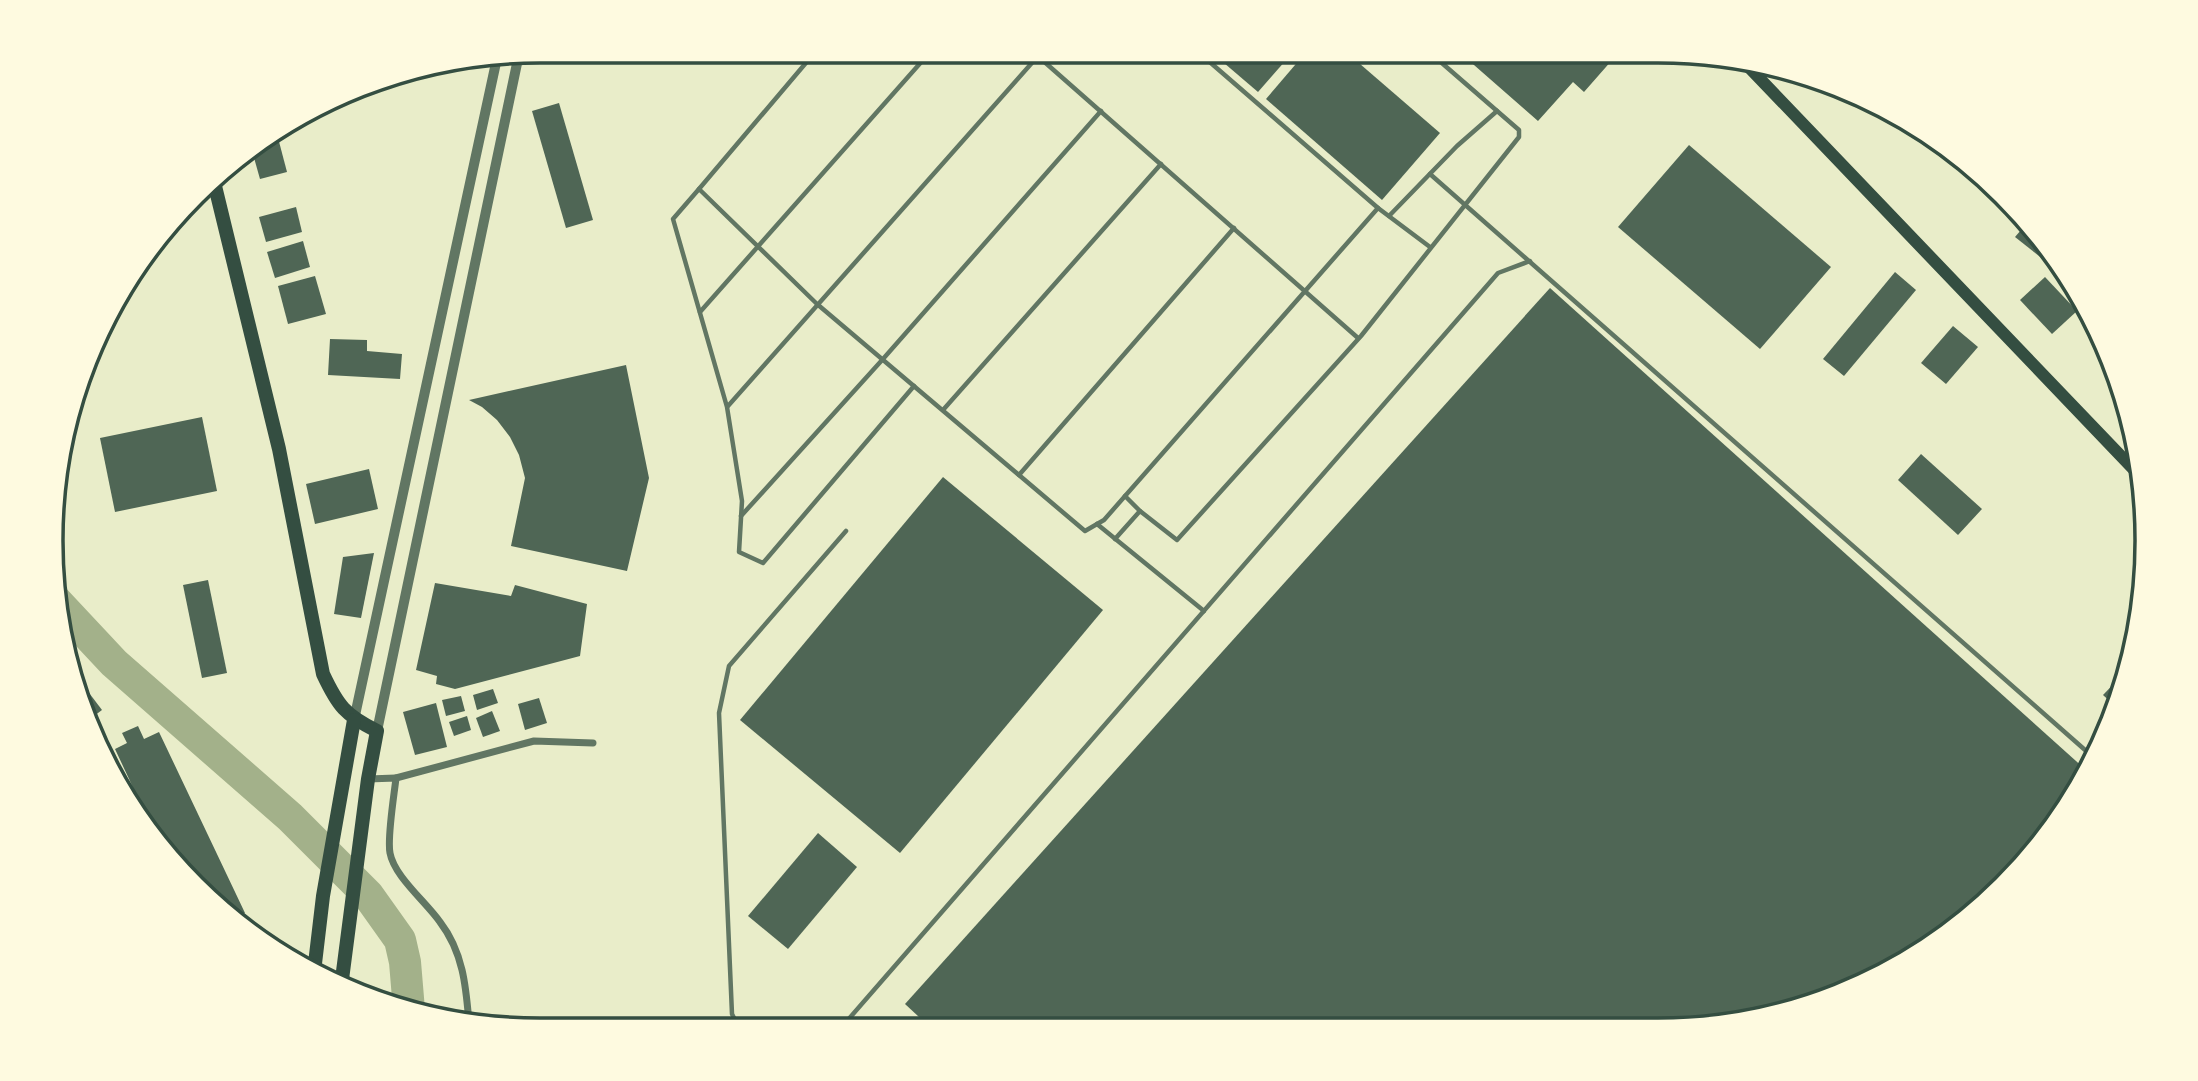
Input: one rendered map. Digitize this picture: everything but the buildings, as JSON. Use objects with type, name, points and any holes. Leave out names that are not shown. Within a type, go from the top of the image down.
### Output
[{"type":"highway","points":[[216,190],[279,449],[323,674],[336,701],[354,720],[377,731],[368,779],[343,975]]},
{"type":"highway","points":[[315,961],[323,896],[354,720]]},
{"type":"main road","points":[[1754,73],[2129,464]]},
{"type":"street","points":[[377,731],[517,64]]},
{"type":"street","points":[[354,720],[495,65]]},
{"type":"street","points":[[368,779],[396,778],[534,741],[593,743]]},
{"type":"street","points":[[396,778],[389,852],[396,869],[442,923],[457,951],[466,984],[467,1012]]},
{"type":"lane","points":[[806,63],[673,219],[727,407],[742,501],[739,552],[763,564],[914,386]]},
{"type":"lane","points":[[700,313],[921,63]]},
{"type":"lane","points":[[727,407],[1032,63]]},
{"type":"lane","points":[[1046,63],[1359,337]]},
{"type":"lane","points":[[1211,63],[1378,208],[1430,247]]},
{"type":"lane","points":[[1125,496],[1177,540],[1359,337],[1519,137],[1519,130],[1442,63]]},
{"type":"lane","points":[[741,516],[1101,111]]},
{"type":"lane","points":[[1389,216],[1457,146],[1497,111]]},
{"type":"lane","points":[[943,410],[1161,164]]},
{"type":"lane","points":[[1430,174],[2086,751]]},
{"type":"lane","points":[[698,189],[817,304],[1085,531],[1104,520],[1378,208]]},
{"type":"lane","points":[[1018,475],[1234,228]]},
{"type":"lane","points":[[850,1018],[1498,273],[1530,261]]},
{"type":"lane","points":[[1115,539],[1140,511]]},
{"type":"lane","points":[[1097,524],[1204,611]]},
{"type":"lane","points":[[734,1018],[719,713],[729,666],[846,531]]},
{"type":"waterway","points":[[69,615],[114,663],[290,817],[368,895],[400,940],[408,999]]}]
